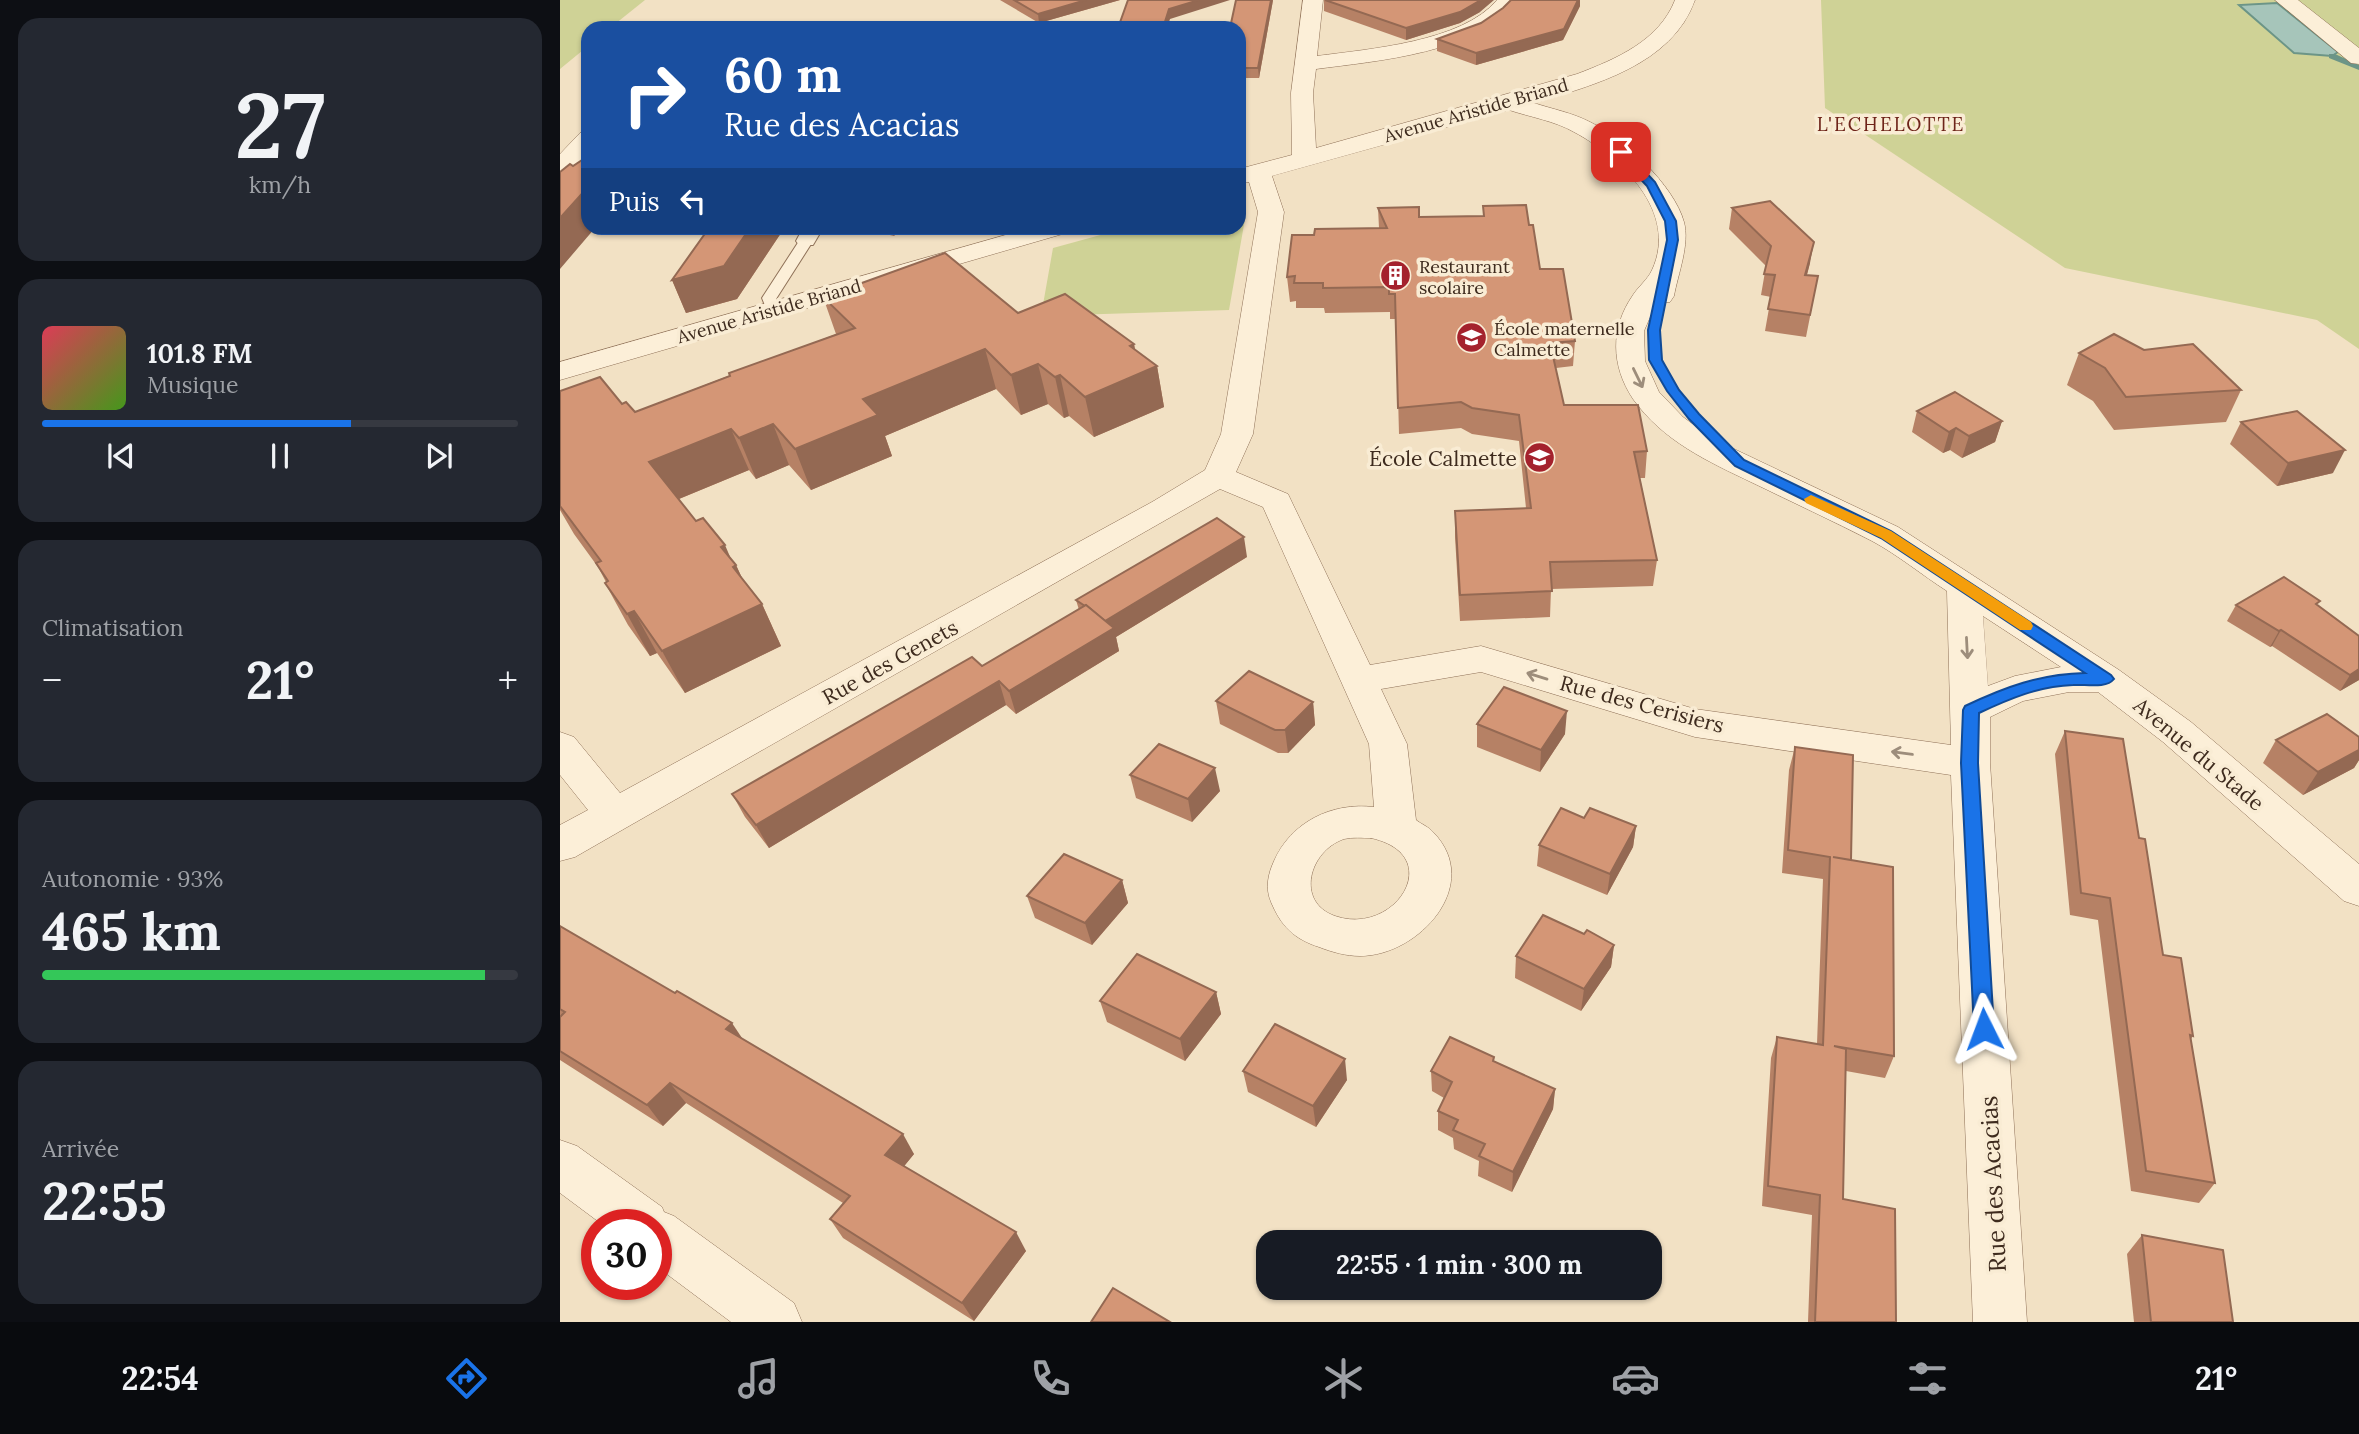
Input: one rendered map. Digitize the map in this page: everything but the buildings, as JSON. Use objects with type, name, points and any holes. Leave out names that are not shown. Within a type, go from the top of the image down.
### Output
[{"type":"street","points":[[1304,159],[1302,93],[1313,0]]},
{"type":"street","points":[[1306,64],[1392,50],[1459,33],[1493,18],[1504,9],[1508,0]]},
{"type":"street","name":"Avenue Aristide Briand","points":[[1249,174],[1557,88],[1623,62],[1650,46],[1670,28],[1682,12],[1685,0]]},
{"type":"street","points":[[2285,0],[2359,58]]},
{"type":"street","name":"Avenue du Stade","points":[[1557,88],[1581,126]]},
{"type":"street","name":"Avenue du Stade","points":[[1509,102],[1581,126],[1621,152],[1639,170],[1662,201],[1671,221],[1672,240],[1664,273],[1644,299],[1630,331],[1630,361],[1646,395],[1672,424],[1700,444],[1886,535],[2106,679],[2177,732],[2359,890]]},
{"type":"street","points":[[1303,125],[1373,139]]},
{"type":"street","points":[[563,177],[581,149]]},
{"type":"street","points":[[1249,174],[1271,212],[1237,434],[1218,476],[1276,501],[1388,744],[1396,828]]},
{"type":"street","name":"Avenue Aristide Briand","points":[[560,371],[1034,235]]},
{"type":"street","name":"Rue des Genets","points":[[560,845],[1164,509],[1218,476]]},
{"type":"street","name":"Rue des Acacias","points":[[1964,586],[1971,710],[1970,763],[2000,1322]]},
{"type":"street","name":"Rue des Cerisiers","points":[[1358,680],[1482,659],[1695,723],[1970,763]]},
{"type":"street","points":[[1971,710],[2015,689],[2069,679],[2106,679]]},
{"type":"street","points":[[560,747],[615,815]]},
{"type":"street","points":[[560,1163],[622,1209]]},
{"type":"street","points":[[672,1246],[775,1322]]},
{"type":"lane","points":[[773,310],[769,298],[778,288],[808,235]]},
{"type":"green space","points":[[560,0],[645,0],[619,21],[581,21],[581,52],[560,69]]},
{"type":"green space","points":[[1821,0],[2359,0],[2359,349],[2317,320],[2065,268],[1825,108]]},
{"type":"green space","points":[[1100,235],[1242,235],[1229,310],[1041,316],[1053,248]]},
{"type":"water","points":[[2277,3],[2338,52],[2332,56],[2294,53],[2239,5]]},
{"type":"waterway","points":[[2332,56],[2359,68]]},
{"type":"slow traffic","points":[[1811,499],[1886,535],[2026,626]]},
{"type":"place","name":"Restaurant scolaire","points":[[1396,276]]},
{"type":"place","name":"École maternelle Calmette","points":[[1471,338]]},
{"type":"place","name":"École Calmette","points":[[1540,458]]},
{"type":"district","name":"L'ECHELOTTE","points":[[1891,124]]},
{"type":"route","points":[[1621,152],[1651,185],[1671,221],[1670,255],[1664,273],[1654,330],[1656,360],[1673,391],[1694,417],[1740,463],[1886,535],[2106,679],[2069,679],[2015,689],[1971,710],[1970,763],[1984,1029]]}]
